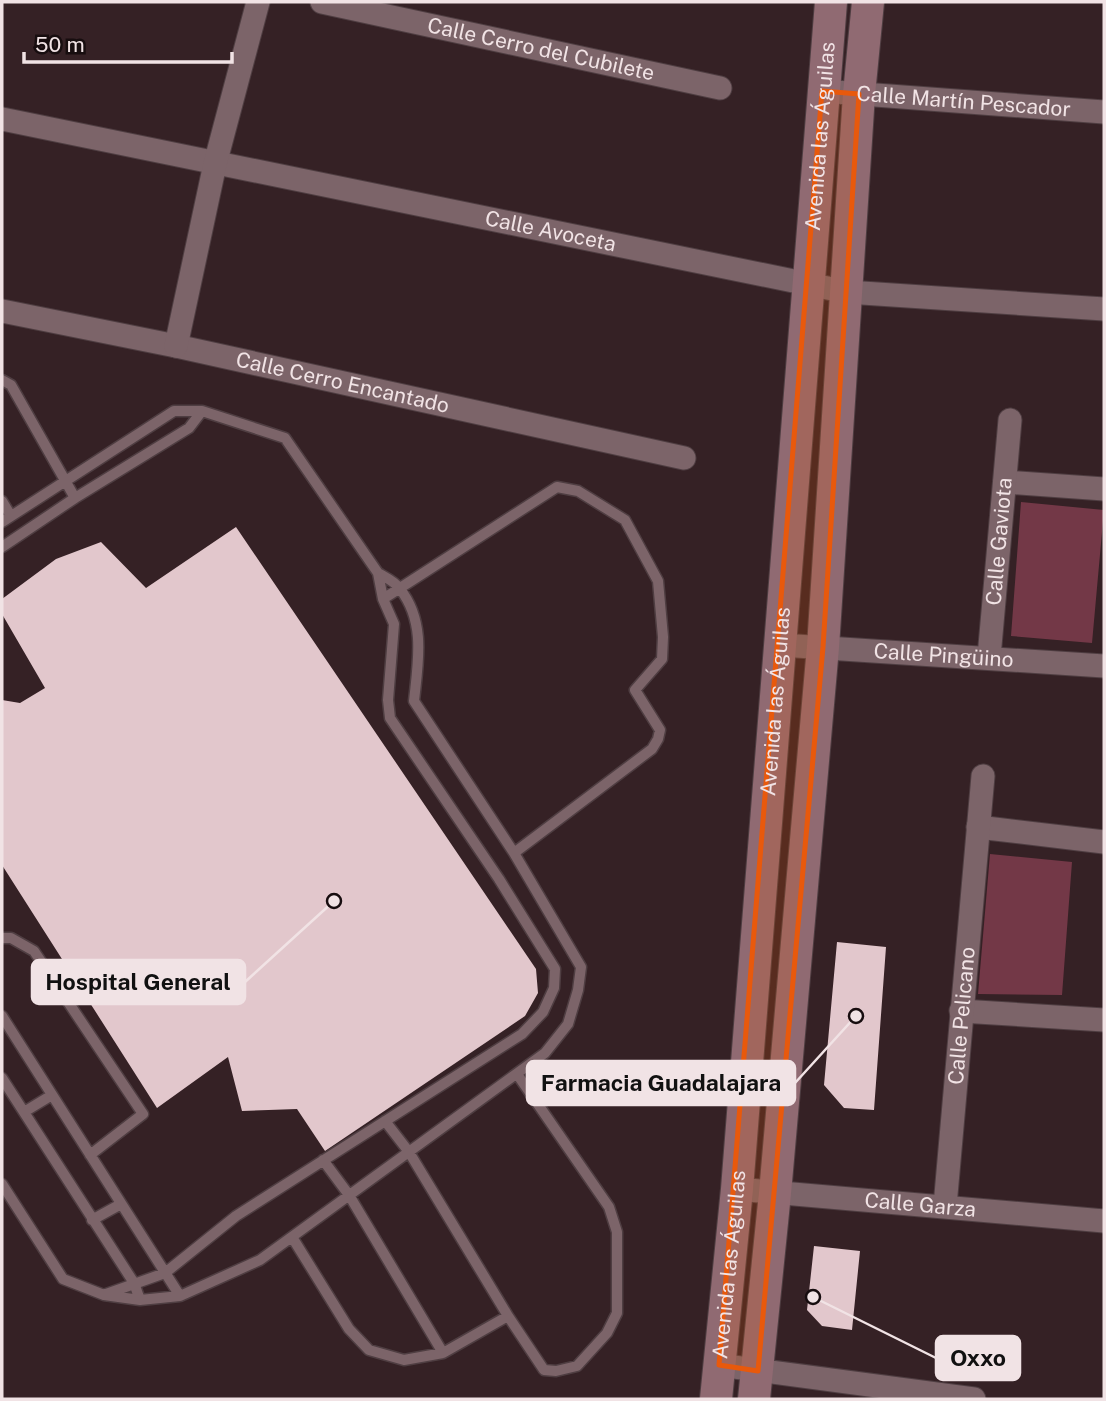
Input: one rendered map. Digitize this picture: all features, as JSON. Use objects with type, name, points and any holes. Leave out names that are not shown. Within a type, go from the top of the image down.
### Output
[{"type":"street","points":[[176,346],[215,164],[258,2]]},
{"type":"street","name":"Calle Cerro del Cubilete","points":[[322,2],[720,88]]},
{"type":"street","name":"Avenida las Águilas","points":[[716,1399],[737,1189],[831,2]]},
{"type":"street","name":"Avenida las Águilas","points":[[756,1385],[823,647],[867,2]]},
{"type":"street","name":"Calle Martín Pescador","points":[[822,91],[1104,112]]},
{"type":"street","name":"Calle Avoceta","points":[[2,119],[847,292],[1104,309]]},
{"type":"street","name":"Calle Cerro Encantado","points":[[2,311],[176,346],[684,458]]},
{"type":"street","points":[[1005,482],[1010,420]]},
{"type":"street","name":"Calle Gaviota","points":[[989,657],[1005,482],[1104,489]]},
{"type":"street","name":"Calle Pingüino","points":[[781,645],[1104,666]]},
{"type":"street","name":"Calle Pelicano","points":[[945,1206],[983,776]]},
{"type":"street","points":[[978,827],[1104,842]]},
{"type":"street","points":[[961,1011],[1104,1020]]},
{"type":"street","name":"Calle Garza","points":[[737,1189],[1104,1220]]},
{"type":"street","points":[[719,1365],[756,1385],[974,1399]]},
{"type":"lane","points":[[2,380],[11,385],[75,498]]},
{"type":"lane","points":[[2,500],[6,519],[174,411],[202,411],[285,438],[378,573],[400,587],[418,625],[419,655],[414,701],[514,853],[581,967],[578,990],[568,1024],[545,1053],[260,1260],[180,1296],[140,1300],[104,1295],[63,1279],[2,1184]]},
{"type":"lane","points":[[2,547],[75,498],[189,428],[202,411]]},
{"type":"lane","points":[[383,599],[557,487],[578,491],[625,520],[658,581],[663,636],[662,659],[635,690],[660,730],[658,739],[652,749],[514,853]]},
{"type":"lane","points":[[104,1295],[165,1273],[236,1216],[522,1034],[543,1012],[554,988],[555,969],[499,879],[390,718],[388,700],[394,624],[383,599],[378,573]]},
{"type":"lane","points":[[2,938],[11,938],[34,951],[143,1114],[90,1155]]},
{"type":"lane","points":[[2,1016],[180,1296]]},
{"type":"lane","points":[[385,1121],[409,1152],[544,1370],[556,1371],[578,1366],[607,1333],[617,1313],[617,1232],[609,1207],[517,1074]]},
{"type":"lane","points":[[2,1078],[134,1283],[140,1300]]},
{"type":"lane","points":[[24,1112],[52,1095]]},
{"type":"lane","points":[[323,1160],[349,1195],[443,1353]]},
{"type":"lane","points":[[92,1220],[121,1204]]},
{"type":"lane","points":[[292,1237],[349,1329],[369,1350],[404,1360],[443,1353],[509,1316]]},
{"type":"highlighted area","points":[[822,91],[859,94],[823,647],[758,1371],[719,1365]]},
{"type":"shaded area","points":[[1021,502],[1104,510],[1092,643],[1011,636]]},
{"type":"shaded area","points":[[990,854],[1072,862],[1062,995],[978,994]]},
{"type":"building","points":[[236,527],[536,969],[538,993],[525,1016],[325,1151],[297,1109],[242,1111],[228,1057],[157,1108],[2,865],[2,700],[20,703],[45,688],[2,614],[2,599],[56,559],[101,542],[146,588]]},
{"type":"building","points":[[837,942],[886,947],[874,1110],[844,1108],[824,1085]]},
{"type":"building","points":[[814,1246],[860,1251],[852,1330],[822,1326],[807,1310]]},
{"type":"place","name":"Hospital General","points":[[334,901]]},
{"type":"place","name":"Farmacia Guadalajara","points":[[856,1016]]},
{"type":"place","name":"Oxxo","points":[[813,1297]]}]
